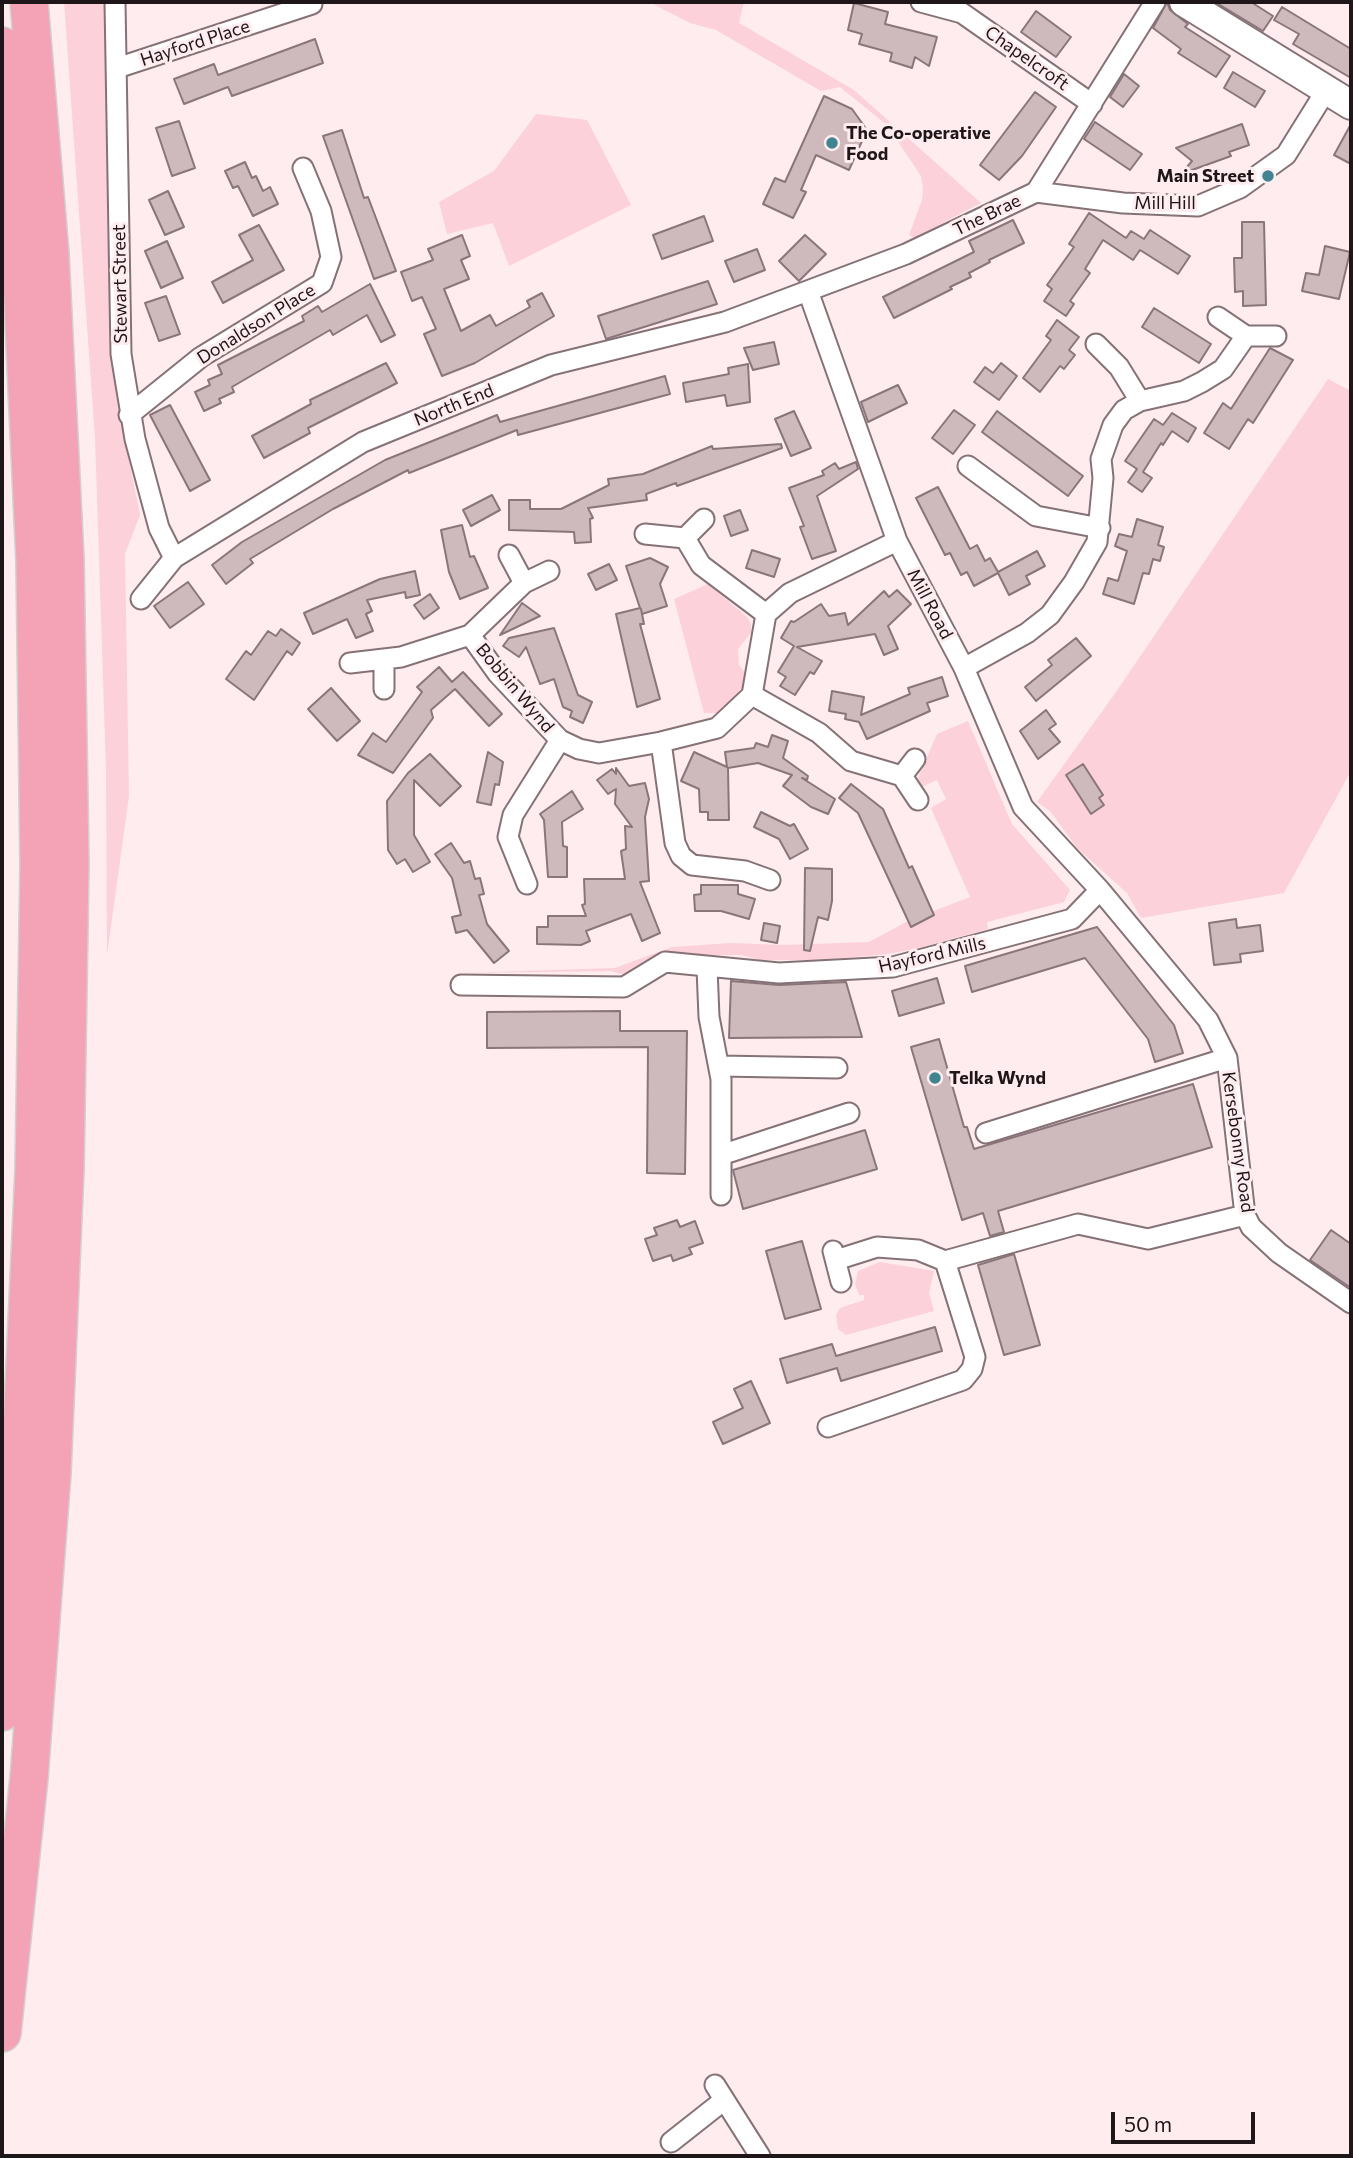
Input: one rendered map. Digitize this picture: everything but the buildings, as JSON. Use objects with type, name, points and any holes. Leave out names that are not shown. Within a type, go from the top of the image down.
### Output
[{"type":"highway","points":[[2,2034],[29,1778],[52,1473],[65,1169],[69,905],[63,531],[50,254],[29,2]]},
{"type":"highway","points":[[2,46],[22,286],[35,562],[39,866],[34,1184],[20,1474],[2,1713]]},
{"type":"street","name":"Stewart Street","points":[[115,2],[121,354],[129,415],[159,528],[174,558]]},
{"type":"street","name":"Chapelcroft","points":[[921,2],[962,13],[1093,104]]},
{"type":"street","name":"The Brae","points":[[808,291],[906,254],[1036,192],[1155,2]]},
{"type":"street","points":[[1184,2],[1351,105]]},
{"type":"street","name":"Hayford Place","points":[[117,68],[312,4]]},
{"type":"street","name":"Mill Hill","points":[[1036,192],[1123,203],[1198,206],[1240,188],[1286,155],[1327,89]]},
{"type":"street","name":"Donaldson Place","points":[[129,415],[201,357],[322,283],[331,257],[321,211],[303,168]]},
{"type":"street","name":"Mill Road","points":[[808,291],[898,541],[964,668],[1023,807],[1100,890]]},
{"type":"street","name":"North End","points":[[141,599],[174,558],[376,437],[551,365],[724,322],[808,291]]},
{"type":"street","points":[[1218,317],[1247,336],[1276,336]]},
{"type":"street","points":[[964,668],[1003,649],[1050,615],[1097,542],[1100,528],[1101,459],[1112,425],[1125,410],[1140,401],[1184,391],[1223,369],[1247,336]]},
{"type":"street","points":[[1096,344],[1119,367],[1140,401]]},
{"type":"street","points":[[968,466],[1036,516],[1100,528]]},
{"type":"street","points":[[685,538],[704,519]]},
{"type":"street","points":[[645,534],[685,538]]},
{"type":"street","points":[[685,538],[701,565],[766,614]]},
{"type":"street","points":[[898,541],[790,593],[766,614],[752,695],[819,733],[851,761],[902,776],[918,800]]},
{"type":"street","points":[[509,555],[524,583]]},
{"type":"street","name":"Bobbin Wynd","points":[[351,663],[384,660],[470,635],[524,583],[549,570]]},
{"type":"street","name":"Bobbin Wynd","points":[[470,635],[498,674],[560,740],[579,750],[599,753],[661,742],[717,727],[752,695]]},
{"type":"street","points":[[384,660],[384,689]]},
{"type":"street","name":"Bobbin Wynd","points":[[527,884],[509,837],[513,815],[560,740]]},
{"type":"street","points":[[661,742],[675,843],[681,856],[692,866],[745,871],[770,880]]},
{"type":"street","points":[[902,776],[915,759]]},
{"type":"street","name":"Hayford Mills","points":[[461,985],[624,987],[664,962],[779,974],[893,967],[1072,919],[1100,890]]},
{"type":"street","name":"Kersebonny Road","points":[[1100,890],[1208,1020],[1227,1058],[1245,1215],[1261,1238],[1279,1253],[1351,1303]]},
{"type":"street","points":[[707,968],[709,1017],[719,1066],[721,1195]]},
{"type":"street","points":[[986,1132],[1227,1058]]},
{"type":"street","points":[[719,1066],[837,1068]]},
{"type":"street","points":[[721,1155],[849,1113]]},
{"type":"street","points":[[841,1282],[835,1255],[877,1247],[918,1250],[945,1261],[1078,1224],[1147,1239],[1245,1215]]},
{"type":"street","points":[[828,1427],[963,1380],[972,1369],[975,1357],[945,1261]]},
{"type":"street","points":[[671,2141],[719,2093],[758,2155]]},
{"type":"shaded area","points":[[64,2],[107,2],[117,401],[140,515],[125,554],[129,796],[107,955],[106,770],[95,438]]},
{"type":"shaded area","points":[[649,2],[744,2],[739,23],[854,90],[981,203],[914,238],[909,235],[922,200],[921,176],[887,125],[840,87],[821,91],[716,30],[690,23]]},
{"type":"shaded area","points":[[536,114],[587,120],[631,205],[509,266],[493,223],[447,234],[439,202],[494,171]]},
{"type":"shaded area","points":[[1328,379],[1351,391],[1351,771],[1284,893],[1141,918],[1127,893],[1077,848],[1050,811],[1037,802],[1116,692]]},
{"type":"shaded area","points":[[708,584],[747,617],[751,624],[751,633],[738,649],[739,665],[748,677],[747,682],[720,713],[704,713],[674,599]]},
{"type":"shaded area","points":[[968,721],[1012,824],[1070,890],[1064,902],[987,922],[988,929],[915,949],[820,960],[816,964],[807,964],[802,960],[760,960],[741,955],[669,955],[637,966],[636,970],[626,975],[611,971],[464,973],[615,968],[672,947],[732,943],[784,945],[869,942],[908,921],[970,897],[931,808],[946,799],[937,780],[921,787],[918,778],[937,734]]},
{"type":"shaded area","points":[[880,1262],[934,1271],[929,1293],[934,1311],[846,1335],[838,1329],[836,1315],[840,1308],[864,1300],[864,1295],[859,1295],[855,1284],[858,1271]]},
{"type":"place","name":"The Co-operative Food","points":[[832,143]]},
{"type":"place","name":"Main Street","points":[[1268,176]]},
{"type":"place","name":"Telka Wynd","points":[[935,1078]]}]
